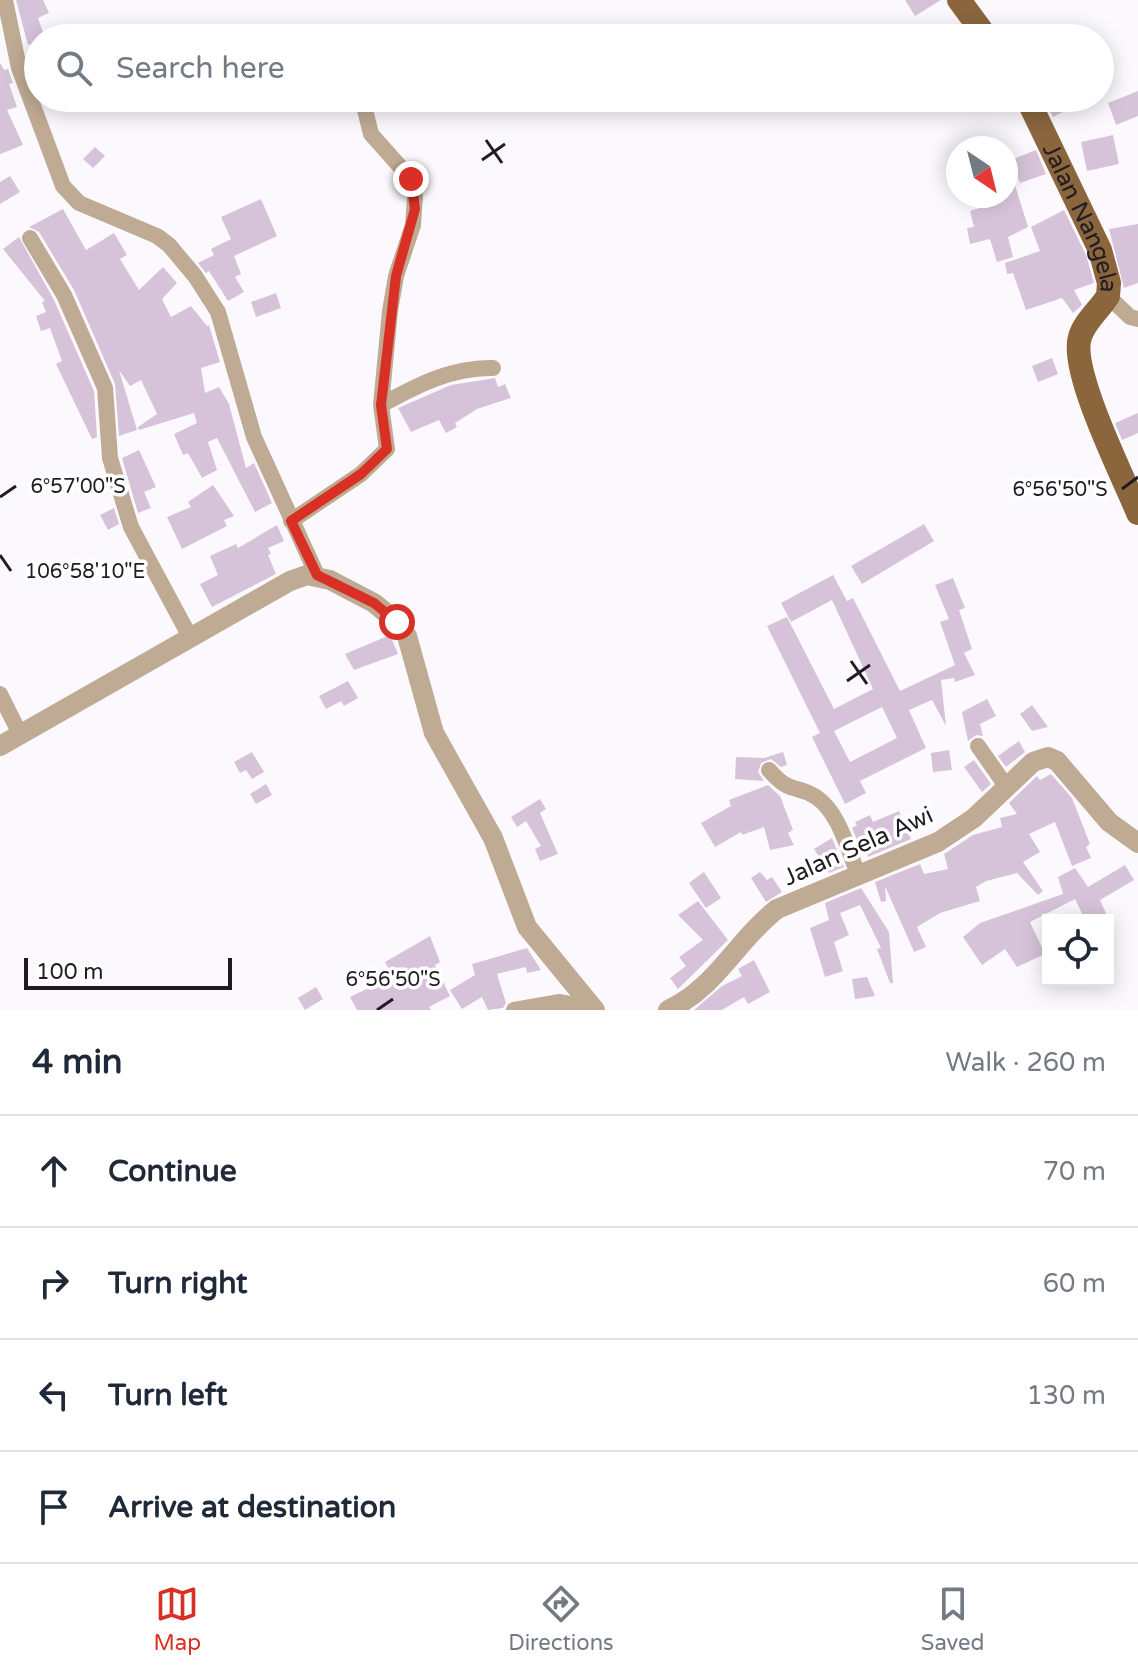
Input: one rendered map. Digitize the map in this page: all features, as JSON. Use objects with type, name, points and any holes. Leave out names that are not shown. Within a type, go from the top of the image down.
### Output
[{"type":"main road","points":[[959,0],[977,24]]},
{"type":"main road","name":"Jalan Nangela","points":[[1034,112],[1100,250],[1109,283],[1108,296],[1080,335],[1079,355],[1095,412],[1138,513]]},
{"type":"street","points":[[5,0],[24,83]]},
{"type":"street","points":[[34,112],[63,186],[79,203],[157,236],[182,259],[211,298],[223,325],[254,437],[317,575],[374,603],[397,622],[407,636],[434,733],[493,838],[527,927],[594,1009]]},
{"type":"street","points":[[291,521],[361,474],[386,453],[387,438],[381,405],[396,276],[415,209],[411,179],[371,134],[366,112]]},
{"type":"street","points":[[30,238],[64,295],[105,388],[110,458],[131,527],[190,637]]},
{"type":"street","points":[[1108,296],[1130,317],[1138,319]]},
{"type":"street","points":[[381,405],[426,381],[460,371],[493,368]]},
{"type":"street","points":[[0,746],[290,581],[317,575]]},
{"type":"street","points":[[0,694],[20,734]]},
{"type":"street","points":[[978,746],[1006,786]]},
{"type":"street","name":"Jalan Sela Awi","points":[[668,1010],[706,986],[752,931],[777,909],[938,842],[974,818],[1033,762],[1053,759],[1109,822],[1138,843]]},
{"type":"street","points":[[769,770],[783,785],[813,794],[822,801],[831,813],[858,874]]},
{"type":"street","points":[[514,1010],[560,1002],[594,1009]]},
{"type":"building","points":[[16,0],[43,0],[49,13],[38,18],[40,24],[24,24],[24,30]]},
{"type":"building","points":[[905,0],[941,0],[915,16]]},
{"type":"building","points":[[0,63],[4,70],[8,69],[13,83],[9,84],[17,107],[7,110],[23,145],[0,154]]},
{"type":"building","points":[[1138,91],[1138,116],[1116,125],[1111,112],[1114,112],[1114,101]]},
{"type":"building","points":[[1113,135],[1119,164],[1087,171],[1081,142]]},
{"type":"building","points":[[95,147],[105,156],[93,168],[83,159]]},
{"type":"building","points":[[1036,150],[1046,174],[1020,183],[1018,157]]},
{"type":"building","points":[[10,176],[20,192],[0,204],[0,182]]},
{"type":"building","points":[[1018,195],[1028,227],[1008,237],[1013,257],[997,262],[990,239],[970,244],[967,228],[974,227],[970,211],[1018,208]]},
{"type":"building","points":[[261,199],[277,236],[234,256],[241,274],[235,277],[244,292],[228,301],[209,271],[206,273],[198,263],[214,255],[211,249],[231,239],[221,217]]},
{"type":"building","points":[[63,209],[86,250],[114,233],[127,255],[120,259],[139,290],[163,267],[177,283],[162,299],[171,317],[191,306],[209,325],[220,362],[201,368],[205,393],[219,387],[229,404],[246,468],[254,463],[272,503],[255,512],[217,438],[208,442],[217,470],[202,478],[188,453],[183,455],[174,434],[197,423],[194,413],[139,430],[138,427],[157,414],[141,380],[130,386],[119,370],[137,430],[119,436],[115,384],[74,290],[39,232],[29,227]]},
{"type":"building","points":[[1064,210],[1086,255],[1094,283],[1074,290],[1082,305],[1073,313],[1062,298],[1026,310],[1013,273],[1007,274],[1005,263],[1040,251],[1031,227]]},
{"type":"building","points":[[1138,224],[1138,283],[1124,288],[1109,229]]},
{"type":"building","points":[[19,237],[54,300],[94,391],[97,437],[92,439],[56,364],[62,361],[50,328],[41,331],[36,316],[46,312],[42,302],[45,301],[3,249]]},
{"type":"building","points":[[276,293],[281,308],[256,317],[251,302]]},
{"type":"building","points":[[1052,358],[1058,374],[1038,382],[1032,366]]},
{"type":"building","points":[[495,378],[498,387],[505,384],[511,398],[477,409],[446,433],[439,420],[411,432],[398,408],[451,385]]},
{"type":"building","points":[[1138,413],[1138,433],[1122,440],[1115,423]]},
{"type":"building","points":[[139,450],[156,487],[144,492],[151,508],[138,513],[122,458]]},
{"type":"building","points":[[213,485],[234,516],[224,520],[227,526],[182,549],[167,517],[191,507],[188,502]]},
{"type":"building","points":[[114,508],[119,524],[108,530],[100,515]]},
{"type":"building","points":[[924,524],[934,541],[862,584],[851,566]]},
{"type":"building","points":[[277,525],[284,541],[268,548],[276,574],[212,607],[200,584],[218,575],[210,556],[236,544],[238,548]]},
{"type":"building","points":[[833,575],[847,601],[853,598],[900,691],[955,665],[940,622],[949,619],[935,585],[953,578],[965,608],[959,610],[972,649],[964,653],[975,675],[955,682],[954,678],[941,680],[946,726],[932,700],[909,710],[926,748],[860,781],[866,793],[845,804],[812,737],[820,733],[767,626],[787,617],[834,709],[873,689],[832,600],[791,622],[781,603]],"holes":[[[882,707],[897,738],[850,762],[834,731]]]},
{"type":"building","points":[[390,635],[398,654],[354,670],[345,654]]},
{"type":"building","points":[[348,681],[358,698],[344,706],[341,701],[326,709],[319,696]]},
{"type":"building","points":[[987,699],[996,716],[980,724],[983,736],[976,735],[968,741],[962,712]]},
{"type":"building","points":[[1032,705],[1048,727],[1032,731],[1020,714]]},
{"type":"building","points":[[1019,741],[1025,752],[1006,767],[998,756]]},
{"type":"building","points":[[949,750],[952,770],[933,772],[931,753]]},
{"type":"building","points":[[252,752],[264,772],[252,779],[246,770],[240,773],[234,762]]},
{"type":"building","points":[[783,752],[787,765],[781,767],[771,759],[761,763],[758,772],[764,781],[735,779],[736,757],[764,758]]},
{"type":"building","points":[[974,760],[991,784],[982,792],[964,767]]},
{"type":"building","points":[[1051,774],[1072,798],[1090,844],[1086,847],[1091,858],[1072,866],[1055,822],[1029,834],[1040,852],[1023,862],[1043,891],[1038,895],[1017,873],[986,881],[976,887],[980,901],[940,913],[917,927],[926,947],[914,952],[885,886],[886,901],[881,902],[875,882],[920,864],[924,874],[948,869],[944,854],[973,835],[1002,827],[1000,818],[1017,814],[1009,803],[1037,776],[1040,780]]},
{"type":"building","points":[[266,784],[272,795],[256,804],[250,794]]},
{"type":"building","points":[[768,785],[780,796],[793,830],[788,833],[794,845],[770,850],[764,827],[742,835],[741,832],[715,847],[701,823],[731,806],[729,800]]},
{"type":"building","points":[[540,799],[546,809],[540,813],[558,854],[540,861],[535,849],[541,846],[526,821],[517,827],[511,817]]},
{"type":"building","points":[[899,811],[911,839],[868,857],[866,847],[861,850],[852,828],[857,825],[855,822],[870,815],[873,822]]},
{"type":"building","points":[[832,838],[844,867],[829,873],[814,849]]},
{"type":"building","points":[[1125,865],[1134,880],[1100,900],[1106,914],[1082,914],[1075,899],[1030,922],[1042,948],[1042,955],[1017,967],[1005,949],[982,965],[963,937],[980,923],[1063,894],[1058,877],[1075,868],[1088,887]]},
{"type":"building","points":[[704,872],[721,898],[706,908],[689,883]]},
{"type":"building","points":[[760,872],[767,880],[772,877],[782,892],[766,902],[751,878]]},
{"type":"building","points":[[861,888],[889,932],[893,983],[890,983],[877,949],[881,948],[860,905],[840,913],[849,935],[834,942],[843,971],[825,977],[810,928],[829,920],[825,903]]},
{"type":"building","points":[[698,901],[728,940],[678,989],[670,978],[686,966],[679,957],[703,940],[678,915]]},
{"type":"building","points":[[430,936],[440,962],[435,965],[450,996],[429,1007],[431,1010],[357,1010],[350,997],[393,976],[385,962]]},
{"type":"building","points":[[527,948],[541,970],[527,973],[526,967],[497,974],[506,1003],[503,1008],[488,1010],[482,997],[462,1009],[450,990],[475,975],[472,964]]},
{"type":"building","points":[[754,960],[770,992],[748,1004],[744,997],[722,1010],[694,1010],[722,986],[742,976],[738,969]]},
{"type":"building","points":[[867,977],[875,996],[855,999],[852,979]]},
{"type":"building","points":[[316,987],[323,999],[305,1010],[298,998]]},
{"type":"route","points":[[397,622],[357,593],[317,575],[291,521],[361,474],[386,453],[387,438],[381,405],[396,276],[413,225],[415,197],[411,179]]}]
